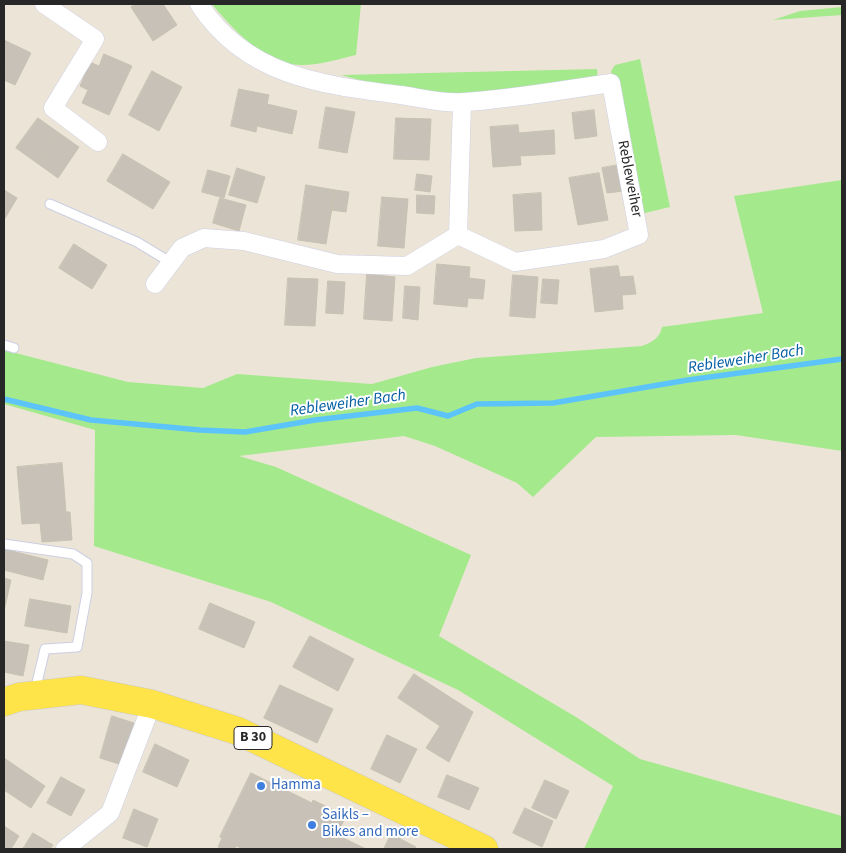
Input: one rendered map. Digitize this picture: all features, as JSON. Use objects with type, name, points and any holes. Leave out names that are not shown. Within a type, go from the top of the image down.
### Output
[{"type":"main road","name":"B 30","points":[[4,702],[34,695],[81,690],[152,704],[238,731],[467,846]]},
{"type":"street","points":[[44,4],[95,39],[53,108],[98,142]]},
{"type":"street","name":"Rebleweiher","points":[[199,4],[212,24],[234,45],[264,64],[300,77],[372,91],[462,103],[611,84],[639,235],[604,249],[515,262],[458,235]]},
{"type":"street","points":[[155,284],[182,248],[204,238],[244,241],[337,264],[407,266],[458,235],[462,103]]},
{"type":"street","points":[[66,849],[110,813],[152,704]]},
{"type":"lane","points":[[50,204],[137,242],[170,262]]},
{"type":"lane","points":[[4,345],[14,348]]},
{"type":"lane","points":[[4,544],[73,554],[87,562],[87,593],[77,647],[45,649],[34,695]]},
{"type":"green space","points":[[212,4],[361,4],[356,55],[309,65],[289,64],[263,53],[251,44],[240,35]]},
{"type":"green space","points":[[842,7],[842,15],[773,20],[800,11]]},
{"type":"green space","points":[[640,59],[670,207],[641,214],[611,71],[615,65]]},
{"type":"green space","points":[[597,69],[598,83],[532,93],[492,96],[416,91],[341,75]]},
{"type":"green space","points":[[842,180],[842,451],[736,435],[596,437],[533,497],[517,483],[435,446],[404,436],[239,456],[276,467],[471,555],[439,636],[576,717],[640,759],[842,816],[842,849],[584,849],[613,786],[458,690],[271,602],[94,546],[95,430],[4,404],[4,350],[128,382],[203,388],[237,374],[372,384],[432,367],[476,358],[642,346],[655,339],[662,327],[763,313],[734,196]]},
{"type":"building","points":[[136,4],[163,4],[177,25],[153,41],[131,7]]},
{"type":"building","points":[[4,40],[31,53],[15,85],[4,80],[6,70],[4,69]]},
{"type":"building","points":[[104,54],[132,66],[109,115],[82,103],[88,90],[80,86],[90,62],[99,66]]},
{"type":"building","points":[[152,71],[182,87],[159,131],[129,115]]},
{"type":"building","points":[[239,89],[269,95],[267,104],[297,111],[292,134],[257,126],[256,132],[231,126]]},
{"type":"building","points":[[326,107],[355,112],[347,153],[319,148]]},
{"type":"building","points":[[594,110],[597,136],[575,139],[572,113]]},
{"type":"building","points":[[38,118],[59,133],[37,163],[16,148]]},
{"type":"building","points":[[396,118],[431,119],[429,160],[394,159]]},
{"type":"building","points":[[518,125],[519,133],[554,130],[555,154],[520,156],[521,165],[493,167],[490,127]]},
{"type":"building","points":[[59,133],[79,147],[58,178],[37,163]]},
{"type":"building","points":[[123,154],[170,182],[153,209],[107,181]]},
{"type":"building","points":[[618,165],[623,191],[607,193],[602,168]]},
{"type":"building","points":[[237,168],[265,177],[257,203],[229,195]]},
{"type":"building","points":[[208,170],[230,176],[224,198],[202,192]]},
{"type":"building","points":[[599,173],[608,220],[578,225],[569,178]]},
{"type":"building","points":[[417,174],[432,176],[430,192],[415,190]]},
{"type":"building","points":[[306,185],[335,190],[326,244],[298,240]]},
{"type":"building","points":[[4,190],[17,198],[4,220]]},
{"type":"building","points":[[335,190],[349,192],[346,212],[331,210]]},
{"type":"building","points":[[541,193],[542,230],[515,231],[513,195]]},
{"type":"building","points":[[417,195],[435,196],[434,214],[417,213]]},
{"type":"building","points":[[382,197],[408,199],[404,248],[378,246]]},
{"type":"building","points":[[220,198],[246,205],[239,231],[213,223]]},
{"type":"building","points":[[74,244],[107,265],[92,289],[59,268]]},
{"type":"building","points":[[437,264],[470,267],[469,278],[485,280],[483,299],[468,298],[467,307],[434,304]]},
{"type":"building","points":[[618,266],[620,277],[633,276],[636,294],[622,295],[623,309],[595,312],[590,269]]},
{"type":"building","points":[[367,274],[395,277],[392,321],[364,319]]},
{"type":"building","points":[[513,275],[538,277],[535,318],[510,316]]},
{"type":"building","points":[[288,278],[318,279],[315,326],[285,325]]},
{"type":"building","points":[[543,279],[559,280],[557,304],[541,303]]},
{"type":"building","points":[[328,281],[345,282],[343,314],[326,313]]},
{"type":"building","points":[[405,286],[420,287],[418,320],[403,318]]},
{"type":"building","points":[[62,463],[66,512],[70,512],[72,540],[42,542],[40,523],[22,524],[17,467]]},
{"type":"building","points":[[4,549],[48,560],[43,580],[4,570]]},
{"type":"building","points":[[4,578],[11,580],[4,611]]},
{"type":"building","points":[[30,599],[71,606],[67,633],[25,626]]},
{"type":"building","points":[[210,603],[255,622],[244,648],[199,629]]},
{"type":"building","points":[[310,636],[354,659],[338,691],[293,667]]},
{"type":"building","points":[[4,641],[29,645],[23,676],[4,672]]},
{"type":"building","points":[[414,674],[473,712],[449,762],[426,748],[440,726],[398,698]]},
{"type":"building","points":[[280,685],[333,709],[317,743],[264,718]]},
{"type":"building","points":[[112,716],[134,723],[122,765],[100,758]]},
{"type":"building","points":[[387,735],[417,749],[400,783],[371,769]]},
{"type":"building","points":[[155,744],[189,760],[177,787],[143,772]]},
{"type":"building","points":[[4,758],[45,786],[31,808],[4,790]]},
{"type":"building","points":[[251,773],[312,803],[313,800],[346,816],[330,849],[244,849],[236,846],[235,849],[223,849],[218,847],[222,838],[220,837]]},
{"type":"building","points":[[447,775],[479,788],[469,810],[438,797]]},
{"type":"building","points":[[61,777],[85,790],[71,816],[47,803]]},
{"type":"building","points":[[545,780],[569,791],[556,819],[532,808]]},
{"type":"building","points":[[525,808],[553,821],[542,847],[513,833]]},
{"type":"building","points":[[134,809],[158,819],[147,847],[123,838]]},
{"type":"building","points":[[4,826],[19,836],[11,849],[4,849]]},
{"type":"building","points":[[33,833],[53,845],[50,849],[23,849]]},
{"type":"building","points":[[391,834],[416,847],[415,849],[384,849]]},
{"type":"building","points":[[337,835],[366,849],[330,849]]},
{"type":"waterway","name":"Rebleweiher Bach","points":[[4,399],[91,420],[200,430],[245,432],[315,420],[417,408],[448,416],[477,404],[553,403],[688,380],[842,359]]},
{"type":"place","name":"Hamma","points":[[261,786]]},
{"type":"place","name":"Saikls – Bikes and more","points":[[312,825]]}]
